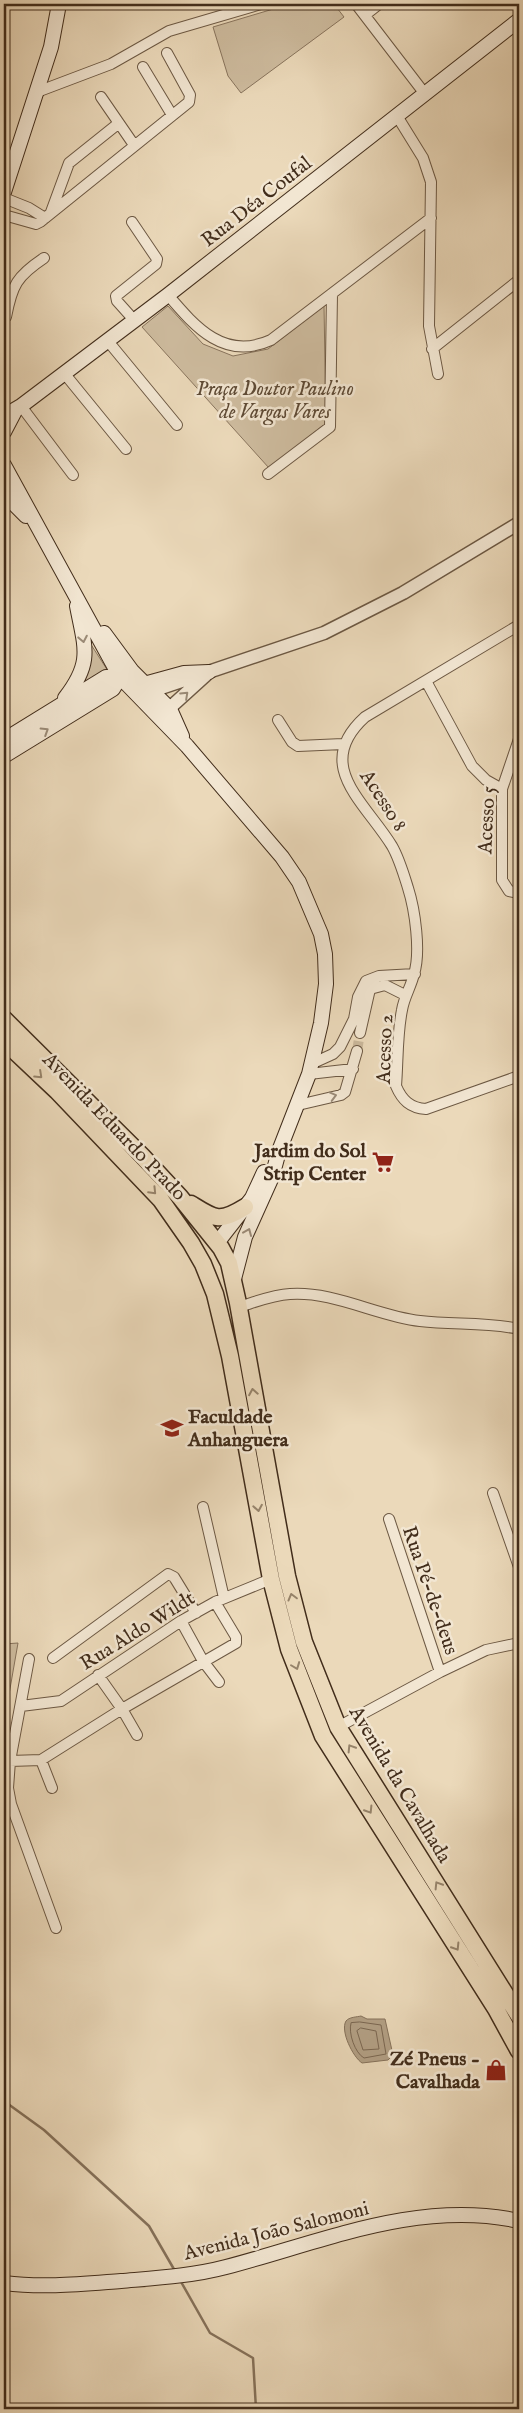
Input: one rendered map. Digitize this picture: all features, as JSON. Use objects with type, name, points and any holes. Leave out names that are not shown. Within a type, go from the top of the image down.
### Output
[{"type":"main road","points":[[4,192],[51,47],[59,4]]},
{"type":"main road","name":"Rua Déa Coufal","points":[[4,432],[10,412],[168,295],[519,20]]},
{"type":"main road","name":"Avenida da Cavalhada","points":[[4,465],[34,524],[74,591],[120,677],[147,690]]},
{"type":"main road","name":"Avenida da Cavalhada","points":[[4,494],[34,524]]},
{"type":"main road","points":[[60,704],[79,680],[85,666],[85,646],[74,591]]},
{"type":"main road","name":"Avenida da Cavalhada","points":[[74,591],[187,746],[282,858],[298,882],[311,907],[325,954],[326,984],[321,1023],[310,1069],[279,1151],[272,1176],[245,1237],[234,1279],[275,1513],[287,1576],[304,1642],[338,1727],[519,2016]]},
{"type":"main road","points":[[4,756],[113,689],[120,677],[116,661],[100,627]]},
{"type":"main road","points":[[4,740],[106,677],[120,677],[147,690],[184,673],[209,672]]},
{"type":"main road","name":"Avenida Eduardo Prado","points":[[4,1019],[142,1156],[180,1197],[216,1243],[229,1263],[234,1279]]},
{"type":"main road","name":"Avenida Eduardo Prado","points":[[4,1042],[56,1091],[161,1200],[191,1242],[206,1270],[215,1294],[230,1356]]},
{"type":"main road","name":"Avenida da Cavalhada","points":[[216,1243],[252,1198],[264,1172],[279,1151]]},
{"type":"main road","points":[[180,1197],[211,1216],[228,1217],[244,1207]]},
{"type":"main road","points":[[216,1243],[214,1260],[225,1297],[230,1356]]},
{"type":"main road","name":"Avenida da Cavalhada","points":[[230,1356],[271,1579],[289,1649],[323,1736],[496,2009],[519,2051]]},
{"type":"main road","points":[[234,1378],[249,1426],[253,1428],[259,1427]]},
{"type":"main road","points":[[249,1460],[255,1462],[262,1470],[275,1513]]},
{"type":"main road","name":"Avenida João Salomoni","points":[[497,2217],[519,2210]]},
{"type":"main road","name":"Avenida João Salomoni","points":[[4,2283],[45,2287],[163,2277],[224,2268],[404,2219],[461,2214],[519,2220]]},
{"type":"street","points":[[37,92],[111,64],[168,31],[261,4]]},
{"type":"street","points":[[356,4],[425,94]]},
{"type":"street","points":[[365,15],[379,4]]},
{"type":"street","points":[[4,215],[36,224],[189,102],[191,98],[167,53]]},
{"type":"street","points":[[4,59],[4,69]]},
{"type":"street","points":[[143,67],[172,115]]},
{"type":"street","points":[[101,96],[134,145]]},
{"type":"street","points":[[398,116],[423,158],[431,182],[429,326],[438,374]]},
{"type":"street","points":[[48,216],[69,163],[119,123]]},
{"type":"street","points":[[4,198],[48,216]]},
{"type":"street","points":[[4,224],[19,218],[24,206]]},
{"type":"street","points":[[168,295],[206,335],[224,344],[242,348],[258,346],[271,340],[431,218]]},
{"type":"street","points":[[132,222],[157,259],[156,264],[116,296],[117,301],[134,320]]},
{"type":"street","points":[[6,317],[8,290],[23,272],[44,258]]},
{"type":"street","points":[[432,349],[519,280]]},
{"type":"street","points":[[268,474],[330,427],[332,294]]},
{"type":"street","points":[[107,340],[176,426]]},
{"type":"street","points":[[64,372],[126,449]]},
{"type":"street","points":[[10,412],[73,475]]},
{"type":"street","points":[[164,712],[209,672],[324,633],[403,593],[519,523]]},
{"type":"street","points":[[278,720],[292,742],[298,746],[343,744],[351,729],[365,717],[519,625]]},
{"type":"street","points":[[426,681],[472,766],[486,780],[502,789]]},
{"type":"street","name":"Acesso 5","points":[[519,739],[502,789],[502,880],[509,891],[519,893]]},
{"type":"street","name":"Acesso 8","points":[[343,744],[342,763],[351,789],[393,847],[409,890],[417,940],[415,974],[405,994]]},
{"type":"street","points":[[310,1069],[333,1054],[340,1047],[354,1019],[358,997],[366,981],[378,976],[415,974]]},
{"type":"street","points":[[360,1033],[370,989],[385,985],[405,994]]},
{"type":"street","name":"Acesso 2","points":[[405,994],[401,1012],[396,1086],[406,1103],[415,1108],[426,1109],[519,1076]]},
{"type":"street","points":[[298,1104],[341,1095],[348,1086],[358,1051]]},
{"type":"street","points":[[310,1069],[353,1069]]},
{"type":"street","points":[[238,1307],[274,1296],[313,1294],[420,1321],[505,1326],[519,1329]]},
{"type":"street","points":[[493,1493],[519,1567]]},
{"type":"street","points":[[10,1761],[41,1760],[122,1709],[237,1641],[219,1600],[203,1507]]},
{"type":"street","name":"Rua Pé-de-deus","points":[[389,1518],[440,1672]]},
{"type":"street","points":[[53,1658],[168,1574],[174,1576],[196,1613]]},
{"type":"street","name":"Rua Aldo Wildt","points":[[21,1706],[60,1701],[181,1621],[219,1600],[271,1579]]},
{"type":"street","points":[[181,1621],[203,1661],[219,1682]]},
{"type":"street","points":[[338,1727],[440,1672],[486,1650],[519,1643]]},
{"type":"street","points":[[29,1660],[10,1761],[8,1788],[11,1804],[56,1928]]},
{"type":"street","points":[[98,1675],[122,1709],[137,1735]]},
{"type":"street","points":[[41,1760],[52,1788]]},
{"type":"green space","points":[[290,4],[334,4],[344,17],[241,93],[228,76],[213,27]]},
{"type":"green space","name":"Praça Doutor Paulino de Vargas Vares","points":[[168,306],[203,344],[233,356],[268,349],[324,306],[326,423],[269,468],[142,327]]},
{"type":"green space","points":[[90,643],[108,671],[82,687],[89,666]]},
{"type":"green space","points":[[18,1643],[4,1723],[4,1644]]},
{"type":"water","points":[[361,2016],[367,2019],[385,2019],[393,2055],[388,2060],[362,2063],[351,2050],[346,2037],[346,2021],[353,2017]]},
{"type":"waterway","points":[[4,2101],[44,2130],[149,2226],[175,2271]]},
{"type":"waterway","points":[[180,2280],[210,2333],[253,2358],[256,2409]]},
{"type":"tunnel","points":[[357,1051],[360,1033]]},
{"type":"place","name":"Jardim do Sol Strip Center","points":[[383,1162]]},
{"type":"place","name":"Faculdade Anhanguera","points":[[172,1428]]},
{"type":"place","name":"Zé Pneus - Cavalhada","points":[[496,2070]]}]
